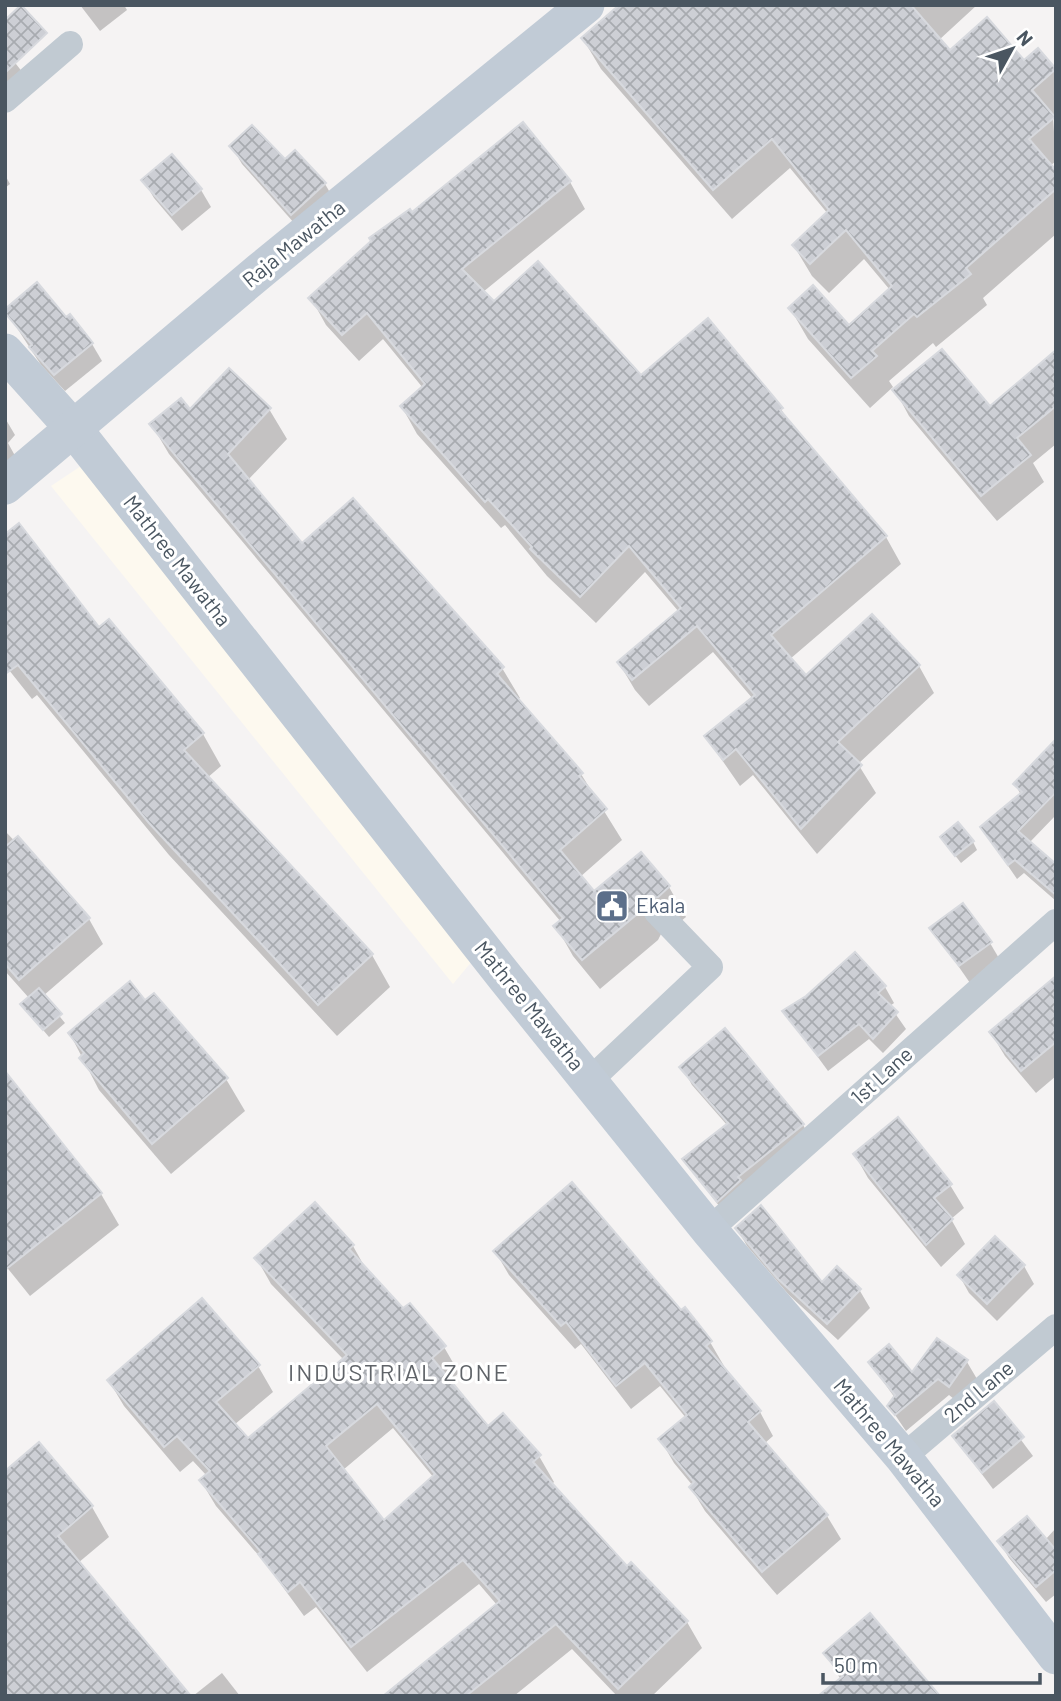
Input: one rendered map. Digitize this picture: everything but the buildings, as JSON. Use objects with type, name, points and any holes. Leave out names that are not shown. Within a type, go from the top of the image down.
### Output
[{"type":"street","name":"Raja Mawatha","points":[[5,486],[586,5]]},
{"type":"street","points":[[5,100],[70,44]]},
{"type":"street","name":"Mathree Mawatha","points":[[5,352],[73,428],[589,1081],[709,1230],[902,1457],[1056,1656]]},
{"type":"street","points":[[589,1081],[710,967],[657,912]]},
{"type":"street","name":"1st Lane","points":[[709,1230],[1056,922]]},
{"type":"street","name":"2nd Lane","points":[[902,1457],[1056,1327]]},
{"type":"shaded area","points":[[81,466],[473,960],[453,984],[51,486]]},
{"type":"place","name":"Ekala","points":[[612,906]]},
{"type":"district","name":"INDUSTRIAL ZONE","points":[[399,1373]]}]
